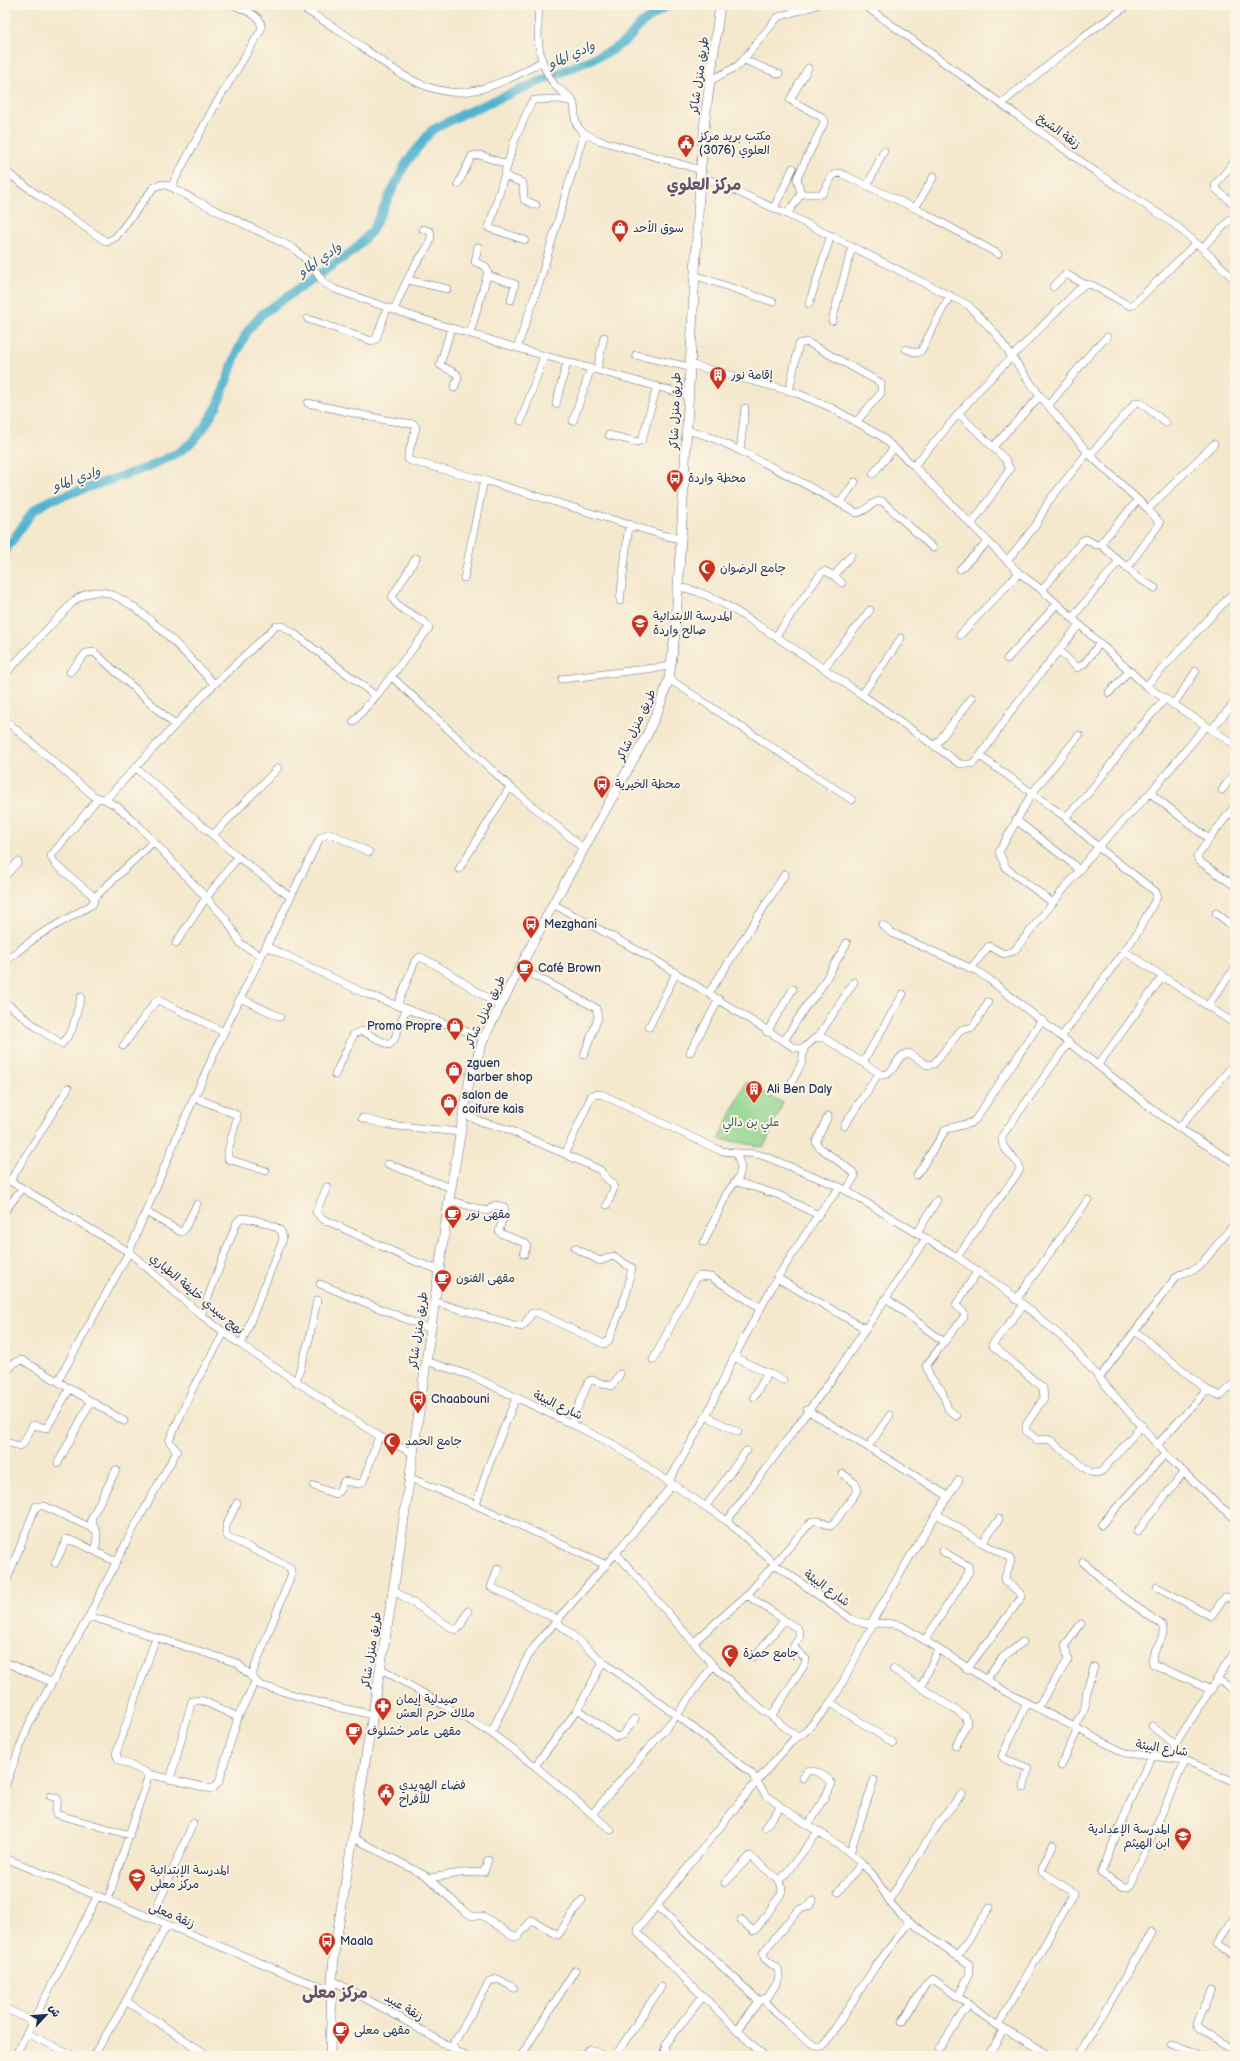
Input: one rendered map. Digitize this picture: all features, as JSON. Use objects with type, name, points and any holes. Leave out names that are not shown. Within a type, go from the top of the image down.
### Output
[{"type":"main road","name":"طريق منزل شاكر","points":[[330,2056],[332,1984],[335,1947],[393,1590],[414,1454],[430,1329],[449,1200],[470,1077],[484,1038],[500,1006],[553,904],[647,735],[669,679],[675,634],[681,539],[700,174],[720,5]]},
{"type":"street","points":[[171,186],[214,107],[262,30],[260,18],[234,5]]},
{"type":"street","points":[[298,5],[344,34],[393,69],[411,80],[435,89],[459,92],[480,88],[512,78],[541,62]]},
{"type":"street","points":[[538,5],[537,34],[541,62],[556,88],[571,98],[573,102],[575,123],[584,133],[598,140],[700,174],[787,214],[950,295],[968,305],[983,318],[1040,396],[1089,453],[1148,509],[1160,523],[1127,567]]},
{"type":"street","points":[[710,81],[733,69],[744,60],[778,18],[817,5]]},
{"type":"street","name":"زنقة الشيخ","points":[[864,5],[1096,172],[1162,216],[1202,248],[1235,280]]},
{"type":"street","points":[[1002,103],[1084,36],[1128,5]]},
{"type":"street","points":[[744,60],[779,74]]},
{"type":"street","points":[[787,214],[801,194],[797,178],[825,121],[820,116],[790,100],[808,68]]},
{"type":"street","points":[[525,240],[489,228],[506,176],[514,142],[531,103],[534,100],[541,99],[573,102]]},
{"type":"street","points":[[518,348],[539,284],[584,133]]},
{"type":"street","points":[[867,186],[884,151]]},
{"type":"street","points":[[458,184],[472,156],[480,155],[508,165]]},
{"type":"street","points":[[1235,161],[1215,185],[1216,189],[1235,205]]},
{"type":"street","points":[[774,208],[793,168]]},
{"type":"street","points":[[5,171],[107,242],[116,237],[154,187],[163,184],[171,186],[205,205],[293,248],[311,264],[328,286],[390,309],[451,328],[544,356],[688,395]]},
{"type":"street","points":[[801,194],[822,194],[836,173],[915,208],[998,254]]},
{"type":"street","points":[[506,176],[523,183],[524,200],[536,205]]},
{"type":"street","points":[[915,208],[934,176]]},
{"type":"street","points":[[1202,248],[1235,215]]},
{"type":"street","points":[[308,319],[372,341],[376,339],[390,309],[408,280],[414,266],[423,255],[430,240],[430,231],[423,229]]},
{"type":"street","points":[[809,304],[831,236]]},
{"type":"street","points":[[1053,287],[1066,274],[1084,284],[1092,284],[1130,306],[1133,305],[1196,243]]},
{"type":"street","points":[[470,333],[488,272],[485,266],[475,262],[478,247]]},
{"type":"street","points":[[832,321],[852,247]]},
{"type":"street","points":[[487,275],[515,284],[511,300]]},
{"type":"street","points":[[694,275],[773,302]]},
{"type":"street","points":[[408,280],[446,289]]},
{"type":"street","points":[[914,466],[978,391],[1084,284]]},
{"type":"street","points":[[906,349],[918,353],[922,351],[950,295]]},
{"type":"street","points":[[451,328],[440,365],[457,374],[458,378],[454,388]]},
{"type":"street","points":[[573,421],[594,369],[604,337]]},
{"type":"street","points":[[1049,405],[1089,355],[1107,337]]},
{"type":"street","points":[[789,391],[799,344],[807,342],[881,383],[881,393],[857,421]]},
{"type":"street","points":[[636,355],[689,365],[789,391],[830,407],[881,436],[914,466],[1019,573],[1042,590],[1056,605],[1146,686],[1164,700],[1209,727],[1235,745]]},
{"type":"street","points":[[522,421],[544,356]]},
{"type":"street","points":[[556,404],[567,362]]},
{"type":"street","points":[[609,435],[637,442],[642,440],[657,386]]},
{"type":"street","points":[[993,447],[1040,396]]},
{"type":"street","points":[[1007,561],[1036,525],[1048,502],[1089,453],[1136,402],[1140,402],[1166,423]]},
{"type":"street","points":[[308,403],[385,420],[414,424],[416,428],[408,452],[409,460],[484,480],[681,539]]},
{"type":"street","points":[[740,451],[745,408]]},
{"type":"street","points":[[958,413],[1005,459],[1010,469],[971,524]]},
{"type":"street","points":[[686,430],[711,437],[740,451],[857,513],[863,511],[875,502],[882,501],[933,548]]},
{"type":"street","points":[[1148,509],[1214,444]]},
{"type":"street","points":[[873,474],[894,448]]},
{"type":"street","points":[[464,578],[484,480]]},
{"type":"street","points":[[840,503],[855,482]]},
{"type":"street","points":[[1100,544],[1138,500]]},
{"type":"street","points":[[620,601],[630,524]]},
{"type":"street","points":[[1042,590],[1083,540],[1086,539],[1096,545],[1100,544],[1138,578],[1155,588]]},
{"type":"street","points":[[960,569],[988,542]]},
{"type":"street","points":[[834,576],[851,556]]},
{"type":"street","points":[[353,722],[376,696],[429,627],[398,606],[392,597],[416,558]]},
{"type":"street","points":[[1072,618],[1119,561]]},
{"type":"street","points":[[776,636],[821,573],[824,571],[842,582]]},
{"type":"street","points":[[960,635],[1019,573]]},
{"type":"street","points":[[678,587],[697,592],[742,614],[824,668],[960,764],[972,764],[980,756],[1018,703],[1079,625]]},
{"type":"street","points":[[1146,686],[1235,591]]},
{"type":"street","points":[[5,674],[72,603],[85,594],[103,592],[125,601],[138,610],[183,652],[214,684]]},
{"type":"street","points":[[1007,659],[1056,605]]},
{"type":"street","points":[[824,668],[870,610]]},
{"type":"street","points":[[94,898],[55,864],[51,856],[101,799],[110,795],[214,684],[273,628],[279,626],[292,632],[376,696]]},
{"type":"street","points":[[862,695],[901,638]]},
{"type":"street","points":[[1060,650],[1077,668],[1084,664],[1100,643]]},
{"type":"street","points":[[70,672],[86,653],[94,652],[175,725]]},
{"type":"street","points":[[562,678],[670,666]]},
{"type":"street","points":[[1109,693],[1129,671]]},
{"type":"street","points":[[1173,705],[1196,671]]},
{"type":"street","points":[[391,676],[510,787],[584,849]]},
{"type":"street","points":[[669,679],[852,800]]},
{"type":"street","points":[[934,746],[972,698]]},
{"type":"street","points":[[1065,817],[1097,783],[1131,738],[1164,700]]},
{"type":"street","points":[[970,968],[988,947],[991,946],[1004,954],[1014,951],[1098,847],[1150,793],[1209,727],[1235,702]]},
{"type":"street","points":[[5,720],[101,799],[128,816],[226,919],[241,944],[261,956]]},
{"type":"street","points":[[1053,903],[1006,868],[1000,858],[999,849],[1032,793],[1079,735]]},
{"type":"street","points":[[980,756],[1065,817],[1098,847],[1156,892],[1157,895],[1156,902],[1124,952],[1062,1036]]},
{"type":"street","points":[[135,767],[214,834],[238,857],[290,896]]},
{"type":"street","points":[[214,834],[278,768]]},
{"type":"street","points":[[1222,790],[1235,772]]},
{"type":"street","points":[[459,869],[510,787]]},
{"type":"street","points":[[1150,793],[1209,839]]},
{"type":"street","points":[[1235,806],[1199,852],[1198,857],[1200,861],[1235,886]]},
{"type":"street","points":[[1016,820],[1062,855],[1079,871]]},
{"type":"street","points":[[58,1381],[129,1252],[194,1097],[240,998],[320,838],[324,834],[330,833],[369,852]]},
{"type":"street","points":[[5,961],[39,935],[90,906],[94,901],[94,898],[153,842]]},
{"type":"street","points":[[176,943],[206,898],[238,857]]},
{"type":"street","points":[[5,876],[18,862]]},
{"type":"street","points":[[709,993],[785,874]]},
{"type":"street","points":[[553,904],[676,973],[719,999],[767,1032],[795,1048],[804,1048]]},
{"type":"street","points":[[1216,913],[1235,928]]},
{"type":"street","points":[[882,924],[892,933],[970,968],[990,980],[1155,1111],[1235,1163]]},
{"type":"street","points":[[784,1041],[806,1006],[817,994],[847,943]]},
{"type":"street","points":[[266,946],[364,993],[406,1010],[448,1023],[484,1038]]},
{"type":"street","points":[[1124,952],[1234,1021]]},
{"type":"street","points":[[398,1006],[416,961],[420,957],[442,968],[500,1006]]},
{"type":"street","points":[[520,968],[596,1008],[598,1018],[584,1055]]},
{"type":"street","points":[[1208,1005],[1235,968]]},
{"type":"street","points":[[649,1027],[676,973]]},
{"type":"street","points":[[1098,1065],[1163,976]]},
{"type":"street","points":[[791,1084],[802,1062],[804,1048],[818,1037],[854,982]]},
{"type":"street","points":[[767,1032],[793,989]]},
{"type":"street","points":[[863,1062],[903,994]]},
{"type":"street","points":[[5,1002],[39,1029],[62,1044],[72,1030],[81,997]]},
{"type":"street","points":[[240,998],[280,1017]]},
{"type":"street","points":[[690,1052],[719,999]]},
{"type":"street","points":[[123,1046],[158,1000],[224,1032]]},
{"type":"street","points":[[818,1037],[824,1038],[878,1073],[888,1074],[899,1057],[906,1053],[909,1053],[927,1065],[934,1064],[961,1030],[973,1027],[988,1002]]},
{"type":"street","points":[[335,1075],[354,1034],[362,1031],[389,1045],[394,1040],[406,1010]]},
{"type":"street","points":[[917,1175],[946,1129],[971,1123],[975,1120],[1042,1020]]},
{"type":"street","points":[[957,1257],[1020,1170],[1018,1164],[1003,1148],[1002,1136],[1069,1042]]},
{"type":"street","points":[[1179,1128],[1235,1063]]},
{"type":"street","points":[[844,1126],[878,1073]]},
{"type":"street","points":[[7,1179],[68,1088]]},
{"type":"street","points":[[565,1154],[592,1094],[596,1093],[719,1150],[737,1154],[751,1153],[764,1156],[843,1189],[918,1232],[957,1257],[1016,1300],[1066,1340],[1183,1473],[1235,1518]]},
{"type":"street","points":[[194,1097],[237,1115],[238,1118],[228,1151],[228,1159],[266,1171]]},
{"type":"street","points":[[463,1112],[479,1121],[507,1129],[600,1170],[612,1183],[614,1188],[608,1205]]},
{"type":"street","points":[[491,1733],[527,1658],[537,1643],[606,1565],[671,1483],[706,1416],[734,1357],[777,1278],[818,1215],[855,1176],[853,1172],[819,1147],[816,1142],[828,1116]]},
{"type":"street","points":[[362,1118],[388,1125],[460,1132]]},
{"type":"street","points":[[704,1242],[727,1193],[737,1182],[741,1171],[737,1154]]},
{"type":"street","points":[[388,1164],[451,1188]]},
{"type":"street","name":"نهج سيدي خليفة الطياري","points":[[7,1179],[129,1252],[201,1316],[241,1345],[379,1436],[414,1454]]},
{"type":"street","points":[[737,1182],[779,1195],[818,1215]]},
{"type":"street","points":[[327,1187],[316,1212],[321,1218],[409,1259],[439,1270]]},
{"type":"street","points":[[5,1211],[22,1188]]},
{"type":"street","points":[[449,1200],[487,1211],[495,1205],[504,1207],[505,1212],[499,1231],[502,1234],[525,1244],[524,1254]]},
{"type":"street","points":[[918,1232],[937,1200]]},
{"type":"street","points":[[1016,1300],[1088,1200]]},
{"type":"street","points":[[146,1212],[181,1232],[184,1230],[197,1204]]},
{"type":"street","points":[[201,1316],[237,1222],[241,1218],[249,1218],[278,1228],[282,1233],[283,1239],[241,1345]]},
{"type":"street","points":[[1100,1377],[1176,1277],[1180,1273],[1196,1269],[1232,1233],[1235,1223]]},
{"type":"street","points":[[727,1521],[837,1372],[926,1238]]},
{"type":"street","points":[[435,1302],[521,1327],[532,1313],[538,1313],[604,1344],[609,1340],[627,1292],[632,1268],[613,1256],[600,1261],[575,1248]]},
{"type":"street","points":[[956,1416],[948,1409],[942,1391],[931,1378],[926,1366],[964,1317],[964,1313],[956,1305],[977,1272]]},
{"type":"street","points":[[653,1360],[696,1278],[700,1276],[711,1277],[761,1308]]},
{"type":"street","points":[[777,1278],[866,1329]]},
{"type":"street","points":[[320,1284],[430,1329]]},
{"type":"street","points":[[886,1298],[944,1342]]},
{"type":"street","points":[[296,1382],[309,1340],[317,1300]]},
{"type":"street","points":[[1023,1306],[992,1344],[1043,1388],[1044,1398],[1026,1425],[1026,1432],[1037,1440],[1047,1439],[1090,1472],[1097,1474],[1102,1471],[1142,1425]]},
{"type":"street","points":[[1135,1331],[1207,1390],[1221,1396],[1235,1382]]},
{"type":"street","points":[[5,1786],[29,1724],[89,1616],[116,1562],[177,1451],[169,1441],[193,1388],[224,1332]]},
{"type":"street","points":[[734,1357],[783,1380]]},
{"type":"street","points":[[5,1374],[14,1363],[22,1360],[124,1421]]},
{"type":"street","name":"شارع البيئة","points":[[426,1361],[472,1376],[603,1438],[727,1521],[775,1564],[851,1619],[860,1623],[871,1625],[896,1624],[925,1640],[967,1669],[1027,1703],[1126,1753],[1185,1760],[1235,1782]]},
{"type":"street","points":[[754,1397],[768,1373]]},
{"type":"street","points":[[571,1423],[589,1381],[592,1380],[612,1386],[620,1374]]},
{"type":"street","points":[[6,1442],[20,1446],[23,1444],[33,1425],[48,1428],[70,1388]]},
{"type":"street","points":[[1157,1445],[1207,1390]]},
{"type":"street","points":[[476,1505],[488,1467],[516,1398]]},
{"type":"street","points":[[58,1463],[91,1401]]},
{"type":"street","points":[[808,1410],[948,1496]]},
{"type":"street","points":[[868,1447],[890,1415]]},
{"type":"street","points":[[706,1416],[738,1432]]},
{"type":"street","points":[[314,1486],[332,1495],[338,1494],[344,1482],[358,1484],[363,1482],[379,1436]]},
{"type":"street","points":[[706,1506],[746,1451]]},
{"type":"street","points":[[1101,1525],[1165,1454]]},
{"type":"street","points":[[96,1551],[97,1535],[91,1519],[116,1470]]},
{"type":"street","points":[[1137,1532],[1183,1473]]},
{"type":"street","points":[[694,1642],[747,1595],[812,1521],[819,1521],[830,1526],[835,1522],[858,1490],[855,1483],[843,1474]]},
{"type":"street","points":[[410,1478],[476,1505],[606,1565]]},
{"type":"street","points":[[764,2056],[638,1933],[638,1929],[757,1781],[797,1737],[805,1732],[831,1703],[871,1625],[959,1480]]},
{"type":"street","points":[[156,1637],[116,1754],[118,1760],[148,1774],[208,1790],[215,1787],[219,1782],[238,1717],[292,1573],[289,1566],[228,1537],[226,1534],[226,1525],[237,1503]]},
{"type":"street","points":[[5,1585],[36,1506],[44,1506],[94,1529]]},
{"type":"street","points":[[937,1514],[982,1543],[1009,1557],[1011,1561],[1003,1577],[1004,1580],[1020,1593],[1022,1599],[967,1669]]},
{"type":"street","points":[[982,1543],[999,1519]]},
{"type":"street","points":[[55,1563],[67,1539],[96,1551],[116,1562]]},
{"type":"street","points":[[925,1640],[969,1572],[968,1566],[942,1551]]},
{"type":"street","points":[[616,1553],[713,1665],[746,1696],[772,1715],[797,1737]]},
{"type":"street","points":[[1083,1562],[1116,1592],[1162,1625],[1164,1633],[1152,1658],[1153,1664],[1211,1690]]},
{"type":"street","points":[[498,1568],[490,1587],[558,1621],[603,1662],[677,1715],[752,1774],[761,1790],[781,1807],[809,1824],[862,1863],[873,1875],[889,1900],[909,1922],[969,1964],[971,1969],[958,1997]]},
{"type":"street","points":[[1157,1587],[1211,1616],[1225,1597],[1228,1597],[1235,1602]]},
{"type":"street","points":[[393,1590],[455,1630],[460,1628],[468,1611]]},
{"type":"street","points":[[747,1595],[799,1632],[800,1636],[793,1647],[806,1661],[772,1715]]},
{"type":"street","points":[[89,1616],[237,1663],[260,1685],[329,1705],[373,1715]]},
{"type":"street","points":[[754,1657],[784,1621]]},
{"type":"street","points":[[1037,1708],[1068,1660],[1069,1655],[1064,1647],[1081,1624]]},
{"type":"street","points":[[1235,1624],[1235,1633]]},
{"type":"street","points":[[986,1680],[1002,1656],[1023,1642]]},
{"type":"street","points":[[921,1687],[938,1650]]},
{"type":"street","points":[[1172,1758],[1175,1745],[1218,1680],[1235,1651]]},
{"type":"street","points":[[5,1662],[51,1682]]},
{"type":"street","points":[[535,1766],[578,1709],[603,1662]]},
{"type":"street","points":[[592,1814],[677,1715],[713,1665]]},
{"type":"street","points":[[380,1668],[491,1733],[535,1766],[611,1830]]},
{"type":"street","points":[[893,1668],[967,1719],[967,1723],[956,1746]]},
{"type":"street","points":[[1061,1766],[1085,1707],[1087,1689],[1094,1668]]},
{"type":"street","points":[[1218,1680],[1235,1690]]},
{"type":"street","points":[[170,1780],[192,1701],[201,1700],[238,1717]]},
{"type":"street","points":[[831,1703],[894,1743]]},
{"type":"street","points":[[1024,1786],[1028,1768],[1005,1759],[1002,1756],[1027,1703]]},
{"type":"street","points":[[578,1709],[616,1737],[622,1735],[635,1719]]},
{"type":"street","points":[[1152,1726],[1175,1745]]},
{"type":"street","points":[[1151,1757],[1127,1809],[1101,1873],[1124,1887],[1128,1887],[1131,1884],[1185,1760]]},
{"type":"street","points":[[803,1778],[807,1772],[812,1770],[830,1780],[832,1784],[809,1824]]},
{"type":"street","points":[[108,1899],[130,1835],[148,1774]]},
{"type":"street","points":[[850,1853],[874,1780]]},
{"type":"street","points":[[889,1900],[940,1821],[962,1794]]},
{"type":"street","points":[[50,1796],[57,1798],[58,1801],[55,1811],[56,1814],[130,1835]]},
{"type":"street","points":[[765,1827],[781,1807]]},
{"type":"street","points":[[152,1918],[194,1823]]},
{"type":"street","points":[[780,1881],[820,1832]]},
{"type":"street","points":[[352,1837],[430,1878],[463,1910],[472,1916],[483,1916],[515,1937],[519,1935],[532,1920],[558,1935],[582,1900]]},
{"type":"street","points":[[988,2056],[1001,2028],[1074,1893],[1042,1872],[1042,1868],[1053,1845]]},
{"type":"street","points":[[725,1882],[750,1856],[780,1881],[782,1889],[781,1894],[755,1930],[741,1920]]},
{"type":"street","name":"زنقة معلى","points":[[5,1858],[108,1899],[302,1980],[332,1984]]},
{"type":"street","points":[[430,1878],[460,1873],[480,1873],[486,1870],[488,1860]]},
{"type":"street","points":[[838,1892],[862,1863]]},
{"type":"street","points":[[16,2056],[98,1895]]},
{"type":"street","points":[[737,2030],[761,2001],[768,1997],[779,1976],[778,1969],[765,1959],[763,1954],[798,1910],[809,1906],[813,1901]]},
{"type":"street","points":[[656,1906],[761,2001],[816,2047],[823,2047],[875,1967],[909,1922]]},
{"type":"street","points":[[958,1956],[990,1907]]},
{"type":"street","points":[[1235,1916],[1218,1945],[1235,1956]]},
{"type":"street","points":[[93,2056],[126,2001],[168,1925]]},
{"type":"street","points":[[1078,2056],[1152,1932]]},
{"type":"street","points":[[521,2056],[575,1970]]},
{"type":"street","points":[[451,2048],[490,1980],[498,1979],[514,1988]]},
{"type":"street","points":[[902,2022],[926,1984],[933,1979],[1001,2028],[1050,2056]]},
{"type":"street","name":"زنقة عبيد","points":[[332,1984],[406,2020],[465,2056]]},
{"type":"street","points":[[615,2056],[661,1987]]},
{"type":"street","points":[[1213,1987],[1197,2025],[1201,2030],[1235,2051]]},
{"type":"street","points":[[664,2056],[666,2044],[703,1996]]},
{"type":"street","points":[[126,2001],[209,2056]]},
{"type":"street","points":[[939,2049],[968,2005]]},
{"type":"street","points":[[5,2008],[33,2022]]},
{"type":"street","points":[[28,2034],[75,2056]]},
{"type":"street","points":[[1171,2045],[1196,2053],[1198,2056]]},
{"type":"street","points":[[580,2056],[590,2049],[604,2056]]},
{"type":"street","points":[[1035,2056],[1040,2050]]},
{"type":"green space","name":"علي بن دالي","points":[[746,1082],[783,1103],[764,1147],[719,1139]]},
{"type":"waterway","name":"وادي الماو","points":[[5,551],[33,511],[48,501],[146,468],[179,452],[193,441],[203,429],[218,405],[237,352],[248,330],[262,314],[353,251],[372,231],[406,163],[432,130],[465,113],[611,51],[628,39],[641,24],[668,5]]},
{"type":"place","name":"مكتب بريد مركز العلوي (3076)","points":[[686,158]]},
{"type":"place","name":"سوق الأحد","points":[[620,243]]},
{"type":"place","name":"إقامة نور","points":[[718,390]]},
{"type":"place","name":"محطة واردة","points":[[675,493]]},
{"type":"place","name":"جامع الرضوان","points":[[707,583]]},
{"type":"place","name":"المدرسة الابتدائية صالح واردة","points":[[640,638]]},
{"type":"place","name":"محطة الخيرية","points":[[602,799]]},
{"type":"place","name":"Mezghani","points":[[531,939]]},
{"type":"place","name":"Café Brown","points":[[525,983]]},
{"type":"place","name":"Promo Propre","points":[[455,1041]]},
{"type":"place","name":"zguen barber shop","points":[[454,1085]]},
{"type":"place","name":"Ali Ben Daly","points":[[754,1104]]},
{"type":"place","name":"salon de coifure kais","points":[[449,1117]]},
{"type":"place","name":"مقهى نور","points":[[453,1229]]},
{"type":"place","name":"مقهى الفنون","points":[[443,1293]]},
{"type":"place","name":"Chaabouni","points":[[418,1414]]},
{"type":"place","name":"جامع الحمد","points":[[392,1456]]},
{"type":"place","name":"جامع حمزة","points":[[730,1668]]},
{"type":"place","name":"صيدلية إيمان ملاك حرم العش","points":[[383,1721]]},
{"type":"place","name":"مقهى عامر خشلوف","points":[[354,1746]]},
{"type":"place","name":"فضاء الهويدي للأفراح","points":[[386,1807]]},
{"type":"place","name":"المدرسة الإعدادية ابن الهيثم","points":[[1183,1851]]},
{"type":"place","name":"المدرسة الإبتدائية مركز معلى","points":[[137,1892]]},
{"type":"place","name":"Maala","points":[[327,1956]]},
{"type":"place","name":"مقهى معلى","points":[[341,2045]]},
{"type":"district","name":"مركز العلوي","points":[[704,184]]},
{"type":"district","name":"مركز معلى","points":[[335,1992]]}]
